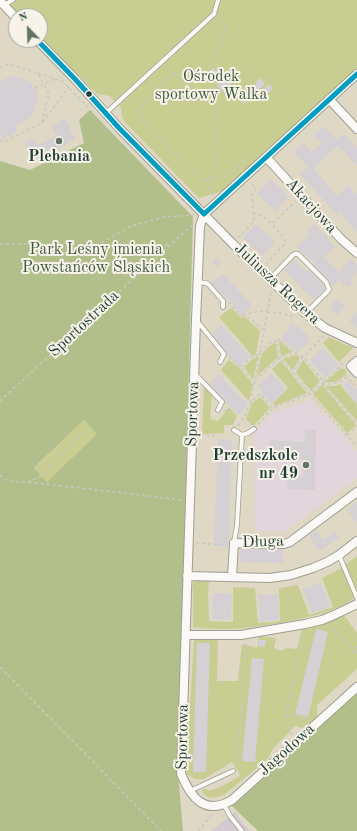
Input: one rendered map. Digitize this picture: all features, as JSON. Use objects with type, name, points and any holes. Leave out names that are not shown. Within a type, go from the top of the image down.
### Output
[{"type":"street","name":"Juliusza Rogera","points":[[46,48],[105,113],[233,244],[305,313],[329,331],[357,343]]},
{"type":"street","points":[[204,214],[357,74]]},
{"type":"street","points":[[329,99],[357,129]]},
{"type":"street","name":"Akacjowa","points":[[266,157],[341,239],[357,253]]},
{"type":"street","name":"Sportowa","points":[[204,214],[200,226],[197,282],[181,774],[189,791],[198,801],[212,807]]},
{"type":"street","points":[[357,361],[351,366],[357,373]]},
{"type":"street","name":"Długa","points":[[232,577],[234,545],[284,544],[290,542],[357,492]]},
{"type":"street","points":[[187,576],[270,578],[291,574],[313,568],[327,562],[357,541]]},
{"type":"street","points":[[186,635],[247,634],[305,624],[343,612],[357,604]]},
{"type":"street","name":"Jagodowa","points":[[212,807],[232,800],[357,687]]},
{"type":"lane","points":[[1,4],[13,0]]},
{"type":"lane","points":[[105,113],[214,14],[218,0]]},
{"type":"lane","points":[[271,280],[295,254],[298,254],[326,282],[329,289],[305,313]]},
{"type":"lane","points":[[197,282],[206,283],[223,301],[223,307]]},
{"type":"lane","points":[[196,320],[224,354],[220,362]]},
{"type":"lane","points":[[194,373],[222,402],[218,410]]},
{"type":"lane","points":[[242,435],[248,433],[254,428]]},
{"type":"lane","points":[[234,430],[242,435]]},
{"type":"lane","points":[[234,545],[237,525],[242,435]]},
{"type":"lane","points":[[339,555],[357,598]]},
{"type":"lane","points":[[189,791],[233,771]]},
{"type":"lane","points":[[224,804],[240,830]]},
{"type":"path","points":[[214,14],[226,28],[214,62],[204,75],[213,82],[218,153],[210,178],[214,200]]},
{"type":"path","points":[[0,68],[9,64],[38,73],[49,94],[42,123]]},
{"type":"path","points":[[213,89],[198,90],[174,72],[137,111],[138,116],[202,180],[218,178],[230,174],[248,157]]},
{"type":"path","points":[[35,88],[55,79]]},
{"type":"path","points":[[0,140],[3,142],[42,123],[75,79]]},
{"type":"path","points":[[233,244],[254,221],[252,196],[256,188],[245,177]]},
{"type":"path","points":[[272,224],[302,196]]},
{"type":"path","points":[[253,213],[263,216],[281,234],[286,242],[260,270]]},
{"type":"path","points":[[97,245],[129,227],[164,217],[204,214]]},
{"type":"path","name":"Sportostrada","points":[[0,401],[204,214]]},
{"type":"path","points":[[0,244],[169,245]]},
{"type":"path","points":[[222,402],[234,430],[244,419],[251,402],[271,280]]},
{"type":"path","points":[[223,301],[227,301],[241,316],[244,314],[267,311],[283,313],[291,317],[299,307]]},
{"type":"path","points":[[244,314],[264,330]]},
{"type":"path","points":[[294,374],[303,357],[329,331]]},
{"type":"path","points":[[242,367],[272,342],[280,339],[295,353],[303,357],[357,425],[347,435]]},
{"type":"path","points":[[277,341],[280,358],[357,447]]},
{"type":"path","points":[[255,380],[280,358],[295,353]]},
{"type":"path","points":[[224,354],[242,367],[254,385]]},
{"type":"path","points":[[254,428],[273,408],[310,394],[344,362]]},
{"type":"path","points":[[323,382],[326,384],[334,384],[340,382],[347,376],[357,388]]},
{"type":"path","points":[[251,402],[260,394],[273,408]]},
{"type":"path","points":[[29,482],[41,476],[87,430]]},
{"type":"path","points":[[200,436],[216,436]]},
{"type":"path","points":[[0,475],[8,481],[29,482],[186,500]]},
{"type":"path","points":[[196,544],[234,545]]},
{"type":"path","points":[[316,621],[331,628],[356,651]]},
{"type":"path","points":[[296,742],[290,730],[286,714],[305,624]]},
{"type":"path","points":[[233,771],[240,727],[247,634]]},
{"type":"path","points":[[356,651],[357,646]]},
{"type":"path","points":[[0,667],[161,831]]},
{"type":"path","points":[[286,714],[313,720],[316,724]]},
{"type":"path","points":[[198,831],[211,816],[212,807]]},
{"type":"shaded area","name":"Przedszkole nr 49","points":[[311,400],[357,451],[357,478],[285,531],[255,531],[254,432],[273,413]]},
{"type":"shaded area","points":[[235,812],[250,831],[211,831]]},
{"type":"green space","name":"Ośrodek sportowy Walka","points":[[5,0],[357,0],[357,68],[223,191],[199,198],[123,120],[121,108],[110,96],[97,94],[48,44],[48,8],[13,8]]},
{"type":"green space","name":"Park Leśny imienia Powstańców Śląskich","points":[[90,110],[193,217],[178,774],[183,831],[0,831],[0,161],[30,170],[84,143],[79,120]],"holes":[[[84,420],[97,434],[47,482],[34,468]]]},
{"type":"green space","points":[[231,308],[242,318],[244,316],[260,331],[256,354],[252,356],[250,356],[251,354],[219,317]]},
{"type":"green space","points":[[329,337],[354,347],[339,362],[323,343]]},
{"type":"green space","points":[[280,341],[292,352],[281,356]]},
{"type":"green space","points":[[276,343],[278,357],[257,376],[262,353],[272,344]]},
{"type":"green space","points":[[295,355],[300,357],[293,370],[283,359]]},
{"type":"green space","points":[[258,356],[253,380],[244,367]]},
{"type":"green space","points":[[229,360],[240,368],[253,385],[249,401],[221,370]]},
{"type":"green space","points":[[303,360],[320,381],[311,391],[296,373]]},
{"type":"green space","points":[[281,361],[307,393],[275,406],[273,403],[288,388],[272,369]]},
{"type":"green space","points":[[341,368],[346,370],[346,375],[336,382],[325,382]]},
{"type":"green space","points":[[341,384],[354,401],[357,399],[357,421],[326,386]]},
{"type":"green space","points":[[204,385],[212,394],[210,419],[218,421],[229,407],[237,416],[233,425],[224,425],[224,433],[202,434]]},
{"type":"green space","points":[[322,385],[356,425],[347,433],[313,394]]},
{"type":"green space","points":[[260,397],[270,408],[253,426],[246,419],[252,403]]},
{"type":"green space","points":[[84,420],[98,434],[48,483],[34,469]]},
{"type":"green space","points":[[357,556],[357,596],[349,602],[332,610],[304,618],[248,628],[220,629],[193,627],[193,583],[199,580],[209,580],[209,621],[233,622],[233,587],[255,588],[258,623],[280,621],[279,588],[298,585],[309,615],[333,607],[322,578],[340,569]]},
{"type":"green space","points":[[343,614],[357,633],[357,669],[317,705],[317,717],[302,728],[295,726],[272,750],[268,759],[225,794],[212,798],[204,794],[202,791],[203,789],[207,789],[209,791],[213,790],[240,776],[232,762],[204,779],[195,779],[186,772],[194,640],[218,639],[217,681],[238,681],[242,644],[257,648],[259,636],[276,638],[274,648],[282,651],[287,648],[297,649],[303,625]]},
{"type":"green space","points":[[357,691],[357,831],[258,831],[231,805]]},
{"type":"building","points":[[213,68],[237,90],[230,98],[217,86],[218,83],[207,74]]},
{"type":"building","points":[[12,76],[31,82],[39,98],[32,117],[16,125],[17,132],[3,139],[0,133],[0,81]]},
{"type":"building","points":[[261,78],[265,84],[244,104],[240,99]]},
{"type":"building","points":[[269,84],[273,89],[266,95],[262,90]]},
{"type":"building","name":"Plebania","points":[[65,119],[75,139],[48,156],[42,158],[41,156],[33,160],[25,143],[33,138],[37,145],[57,136],[52,127],[55,126],[54,124]]},
{"type":"building","points":[[323,126],[337,140],[344,134],[357,149],[357,166],[342,149],[341,151],[337,146],[313,168],[337,196],[348,185],[357,194],[357,232],[339,212],[337,215],[300,174],[308,167],[294,152],[304,143],[312,152],[322,143],[314,135]]},
{"type":"building","points":[[270,179],[289,197],[275,211],[257,193]]},
{"type":"building","points":[[256,224],[275,242],[262,256],[243,238]]},
{"type":"building","points":[[315,224],[335,247],[324,257],[329,261],[328,262],[339,272],[351,258],[357,264],[357,271],[350,279],[353,283],[348,287],[339,280],[333,286],[313,264],[315,263],[296,247],[309,235],[306,232]]},
{"type":"building","points":[[217,257],[222,262],[217,267],[212,262]]},
{"type":"building","points":[[294,260],[306,272],[308,269],[323,284],[325,289],[314,300],[284,270]]},
{"type":"building","points":[[223,274],[252,305],[242,315],[212,283]]},
{"type":"building","points":[[337,299],[345,306],[337,315],[329,307]]},
{"type":"building","points":[[357,312],[357,329],[349,320]]},
{"type":"building","points":[[292,324],[299,327],[310,340],[297,352],[281,338]]},
{"type":"building","points":[[221,325],[250,357],[239,366],[212,334]]},
{"type":"building","points":[[323,348],[338,365],[325,378],[310,360]]},
{"type":"building","points":[[271,373],[285,391],[271,403],[261,392],[262,391],[258,386]]},
{"type":"building","points":[[219,374],[248,405],[238,415],[209,384]]},
{"type":"building","points":[[349,381],[355,389],[357,388],[357,404],[343,386]]},
{"type":"building","points":[[305,430],[316,430],[315,490],[287,489],[288,476],[303,476],[304,460],[268,458],[269,440],[304,442]]},
{"type":"building","points":[[218,439],[232,440],[228,547],[214,546]]},
{"type":"building","points":[[357,502],[357,523],[347,510]]},
{"type":"building","points":[[316,531],[323,540],[335,531],[339,537],[319,551],[309,535]]},
{"type":"building","points":[[240,549],[283,549],[283,563],[240,562]]},
{"type":"building","points":[[321,583],[330,607],[312,613],[303,589]]},
{"type":"building","points":[[213,593],[232,594],[231,620],[212,619]]},
{"type":"building","points":[[278,594],[279,620],[260,621],[258,595]]},
{"type":"building","points":[[316,629],[328,632],[308,717],[295,714]]},
{"type":"building","points":[[259,640],[266,640],[265,647],[258,646]]},
{"type":"building","points":[[197,643],[210,643],[206,772],[193,772]]},
{"type":"building","points":[[252,658],[264,659],[255,762],[242,761]]},
{"type":"transit line","points":[[45,48],[119,128],[204,214],[357,74]]},
{"type":"place","name":"Plebania","points":[[59,141]]},
{"type":"place","name":"Przedszkole nr 49","points":[[306,465]]}]
